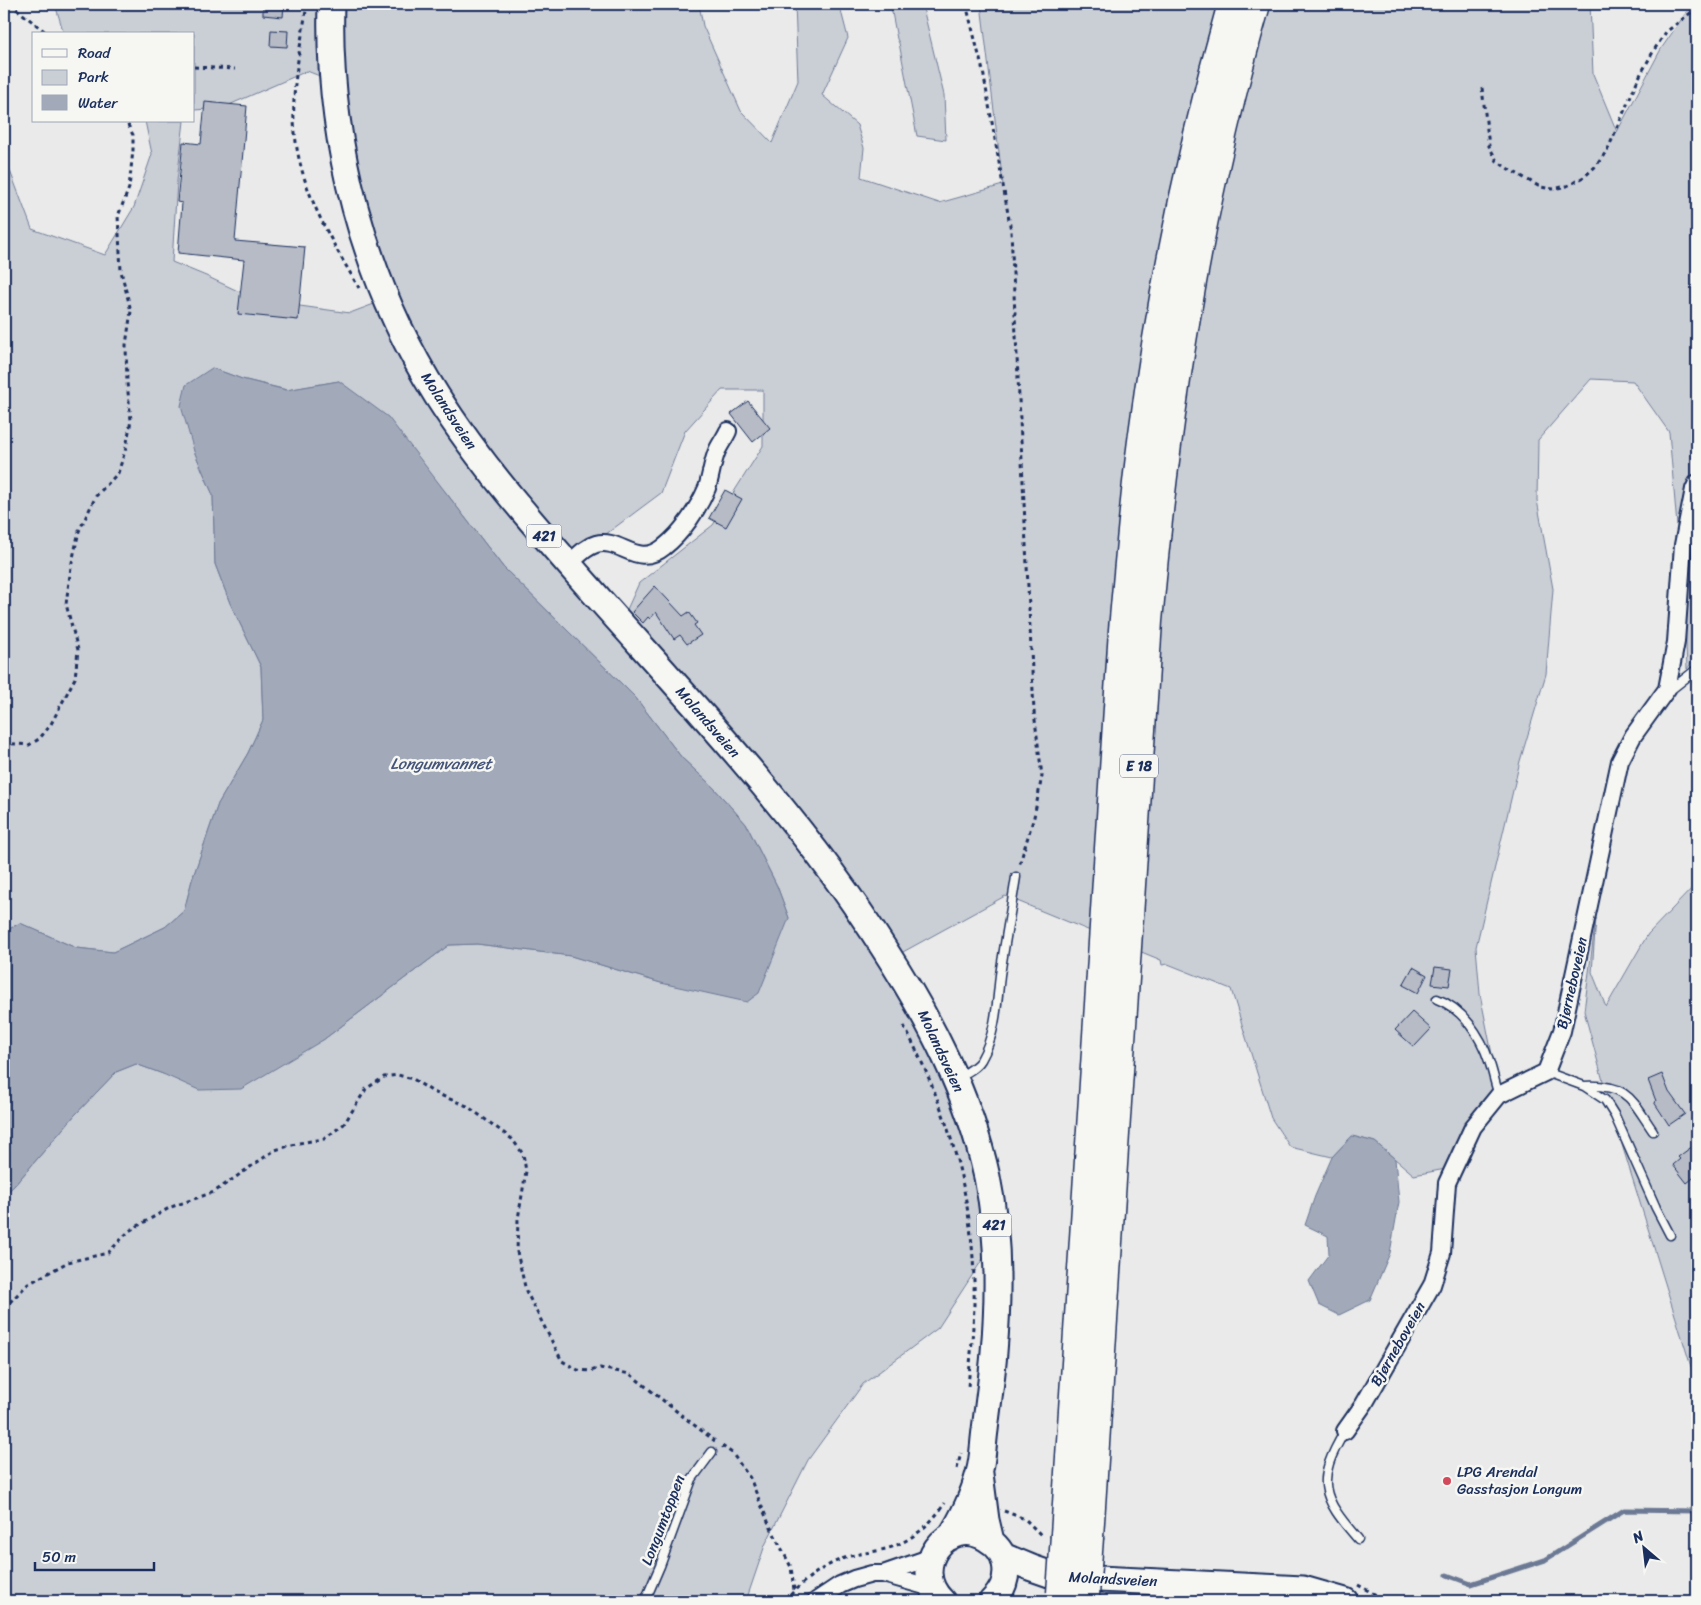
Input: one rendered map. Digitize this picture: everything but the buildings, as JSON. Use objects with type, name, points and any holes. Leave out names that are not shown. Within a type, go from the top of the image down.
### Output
[{"type":"highway","name":"E 18","points":[[1070,1594],[1066,1537],[1131,537],[1143,434],[1168,276],[1200,123],[1232,4]]},
{"type":"highway","name":"E 18","points":[[1066,1537],[1158,503],[1170,409],[1198,245],[1229,106],[1256,4]]},
{"type":"main road","name":"Molandsveien","points":[[331,4],[332,68],[339,132],[344,161],[364,236],[387,297],[416,359],[436,394],[461,432],[508,493],[710,723],[824,861],[856,905],[913,993],[942,1049],[969,1113],[984,1163],[992,1206],[995,1239],[997,1317],[992,1373],[956,1528],[950,1537]]},
{"type":"main road","name":"Molandsveien","points":[[968,1472],[997,1548],[1032,1568],[1070,1594]]},
{"type":"main road","points":[[950,1537],[957,1534],[971,1533],[984,1537],[997,1548]]},
{"type":"main road","name":"421","points":[[932,1557],[939,1545],[950,1537]]},
{"type":"main road","name":"421","points":[[997,1548],[1006,1574],[997,1596]]},
{"type":"main road","points":[[932,1557],[928,1575],[937,1594]]},
{"type":"main road","name":"Molandsveien","points":[[997,1596],[1303,1589],[1350,1593]]},
{"type":"street","points":[[569,564],[588,547],[598,543],[642,556],[654,553],[664,547],[676,535],[697,507],[707,488],[717,451],[728,431]]},
{"type":"street","name":"Bjørneboveien","points":[[1346,1431],[1364,1404],[1432,1285],[1442,1253],[1447,1183],[1473,1127],[1499,1095],[1546,1072],[1562,1032],[1620,761],[1632,736],[1667,689],[1676,642],[1683,544],[1694,489],[1697,484]]},
{"type":"street","points":[[816,1601],[840,1585],[872,1574],[883,1574],[932,1557]]},
{"type":"street","points":[[883,1574],[937,1594]]},
{"type":"lane","points":[[1667,689],[1673,688],[1697,669]]},
{"type":"lane","points":[[955,1079],[977,1065],[991,1036],[996,1017],[1000,975],[1016,877]]},
{"type":"lane","points":[[1437,999],[1456,1010],[1474,1029],[1489,1060],[1499,1095]]},
{"type":"lane","points":[[1546,1072],[1584,1086],[1605,1100],[1616,1116],[1656,1208],[1670,1235]]},
{"type":"lane","points":[[1584,1086],[1602,1085],[1616,1089],[1630,1097],[1653,1131]]},
{"type":"lane","points":[[1346,1431],[1330,1459],[1325,1485],[1332,1507],[1358,1539]]},
{"type":"lane","name":"Longumtoppen","points":[[645,1601],[692,1479],[712,1452]]},
{"type":"path","points":[[10,4],[45,32]]},
{"type":"path","points":[[966,4],[983,71],[1011,232],[1034,712],[1042,776],[1034,818],[1016,877]]},
{"type":"path","points":[[1482,88],[1489,146],[1497,161],[1540,187],[1553,189],[1567,186],[1584,178],[1596,166],[1608,149],[1638,79],[1654,50],[1666,32],[1697,8]]},
{"type":"path","points":[[195,67],[235,69]]},
{"type":"path","points":[[4,743],[29,745],[39,739],[50,726],[75,678],[78,650],[66,604],[71,567],[79,531],[96,496],[118,473],[132,420],[126,383],[126,345],[131,311],[121,272],[118,216],[129,188],[133,150],[133,135],[126,122]]},
{"type":"path","points":[[902,1021],[935,1090],[949,1128],[962,1179],[970,1229],[974,1280],[973,1330],[968,1396]]},
{"type":"path","points":[[4,1308],[28,1284],[68,1262],[108,1254],[129,1231],[171,1206],[214,1192],[275,1150],[324,1138],[344,1124],[366,1089],[384,1077],[398,1075],[413,1078],[433,1092],[467,1106],[492,1122],[512,1139],[523,1154],[526,1171],[518,1219],[517,1252],[526,1290],[562,1361],[578,1370],[591,1371],[600,1368],[630,1374],[732,1453],[750,1478],[769,1524],[791,1567],[794,1590]]},
{"type":"path","points":[[962,1446],[968,1472]]},
{"type":"path","points":[[784,1601],[794,1590],[818,1571],[832,1564],[849,1557],[889,1548],[904,1542],[932,1521],[949,1496]]},
{"type":"path","points":[[1002,1510],[1025,1519],[1041,1533],[1066,1537]]},
{"type":"path","points":[[1350,1593],[1387,1601]]},
{"type":"green space","points":[[55,4],[699,4],[703,26],[741,111],[772,143],[798,81],[795,4],[828,4],[840,7],[848,38],[822,95],[857,125],[864,148],[861,177],[939,203],[1003,185],[981,4],[1590,4],[1593,74],[1617,132],[1661,49],[1692,4],[1697,4],[1697,655],[1687,669],[1685,619],[1669,432],[1633,381],[1591,379],[1538,440],[1537,500],[1553,589],[1546,674],[1520,761],[1476,947],[1480,994],[1498,1084],[1456,1167],[1414,1175],[1375,1142],[1352,1136],[1332,1157],[1290,1147],[1271,1118],[1231,989],[1168,964],[1162,965],[1161,960],[1005,896],[892,958],[946,1079],[974,1176],[986,1189],[984,1257],[938,1328],[863,1384],[808,1460],[765,1545],[746,1601],[4,1601],[4,1195],[116,1072],[136,1064],[163,1074],[323,1040],[449,945],[477,944],[571,956],[661,983],[789,918],[777,886],[746,824],[713,787],[682,758],[635,697],[503,567],[447,494],[339,381],[287,390],[242,379],[212,368],[194,451],[213,495],[215,564],[230,603],[261,667],[263,720],[248,753],[218,804],[192,880],[184,911],[165,927],[113,952],[76,948],[20,923],[4,932],[4,155],[32,229],[105,255],[134,207],[152,154],[145,122],[184,122],[177,181],[172,262],[257,300],[350,313],[382,301],[335,82],[307,71],[222,108],[195,110],[195,32],[63,32]],"holes":[[[722,390],[763,390],[763,446],[713,525],[639,583],[624,616],[569,583],[586,549],[661,493],[685,431]]]},
{"type":"green space","points":[[893,4],[922,4],[944,95],[946,140],[917,136],[891,7]]},
{"type":"green space","points":[[1697,883],[1697,1376],[1693,1373],[1609,1103],[1584,1011],[1596,918],[1592,972],[1606,1007],[1648,934]]},
{"type":"water","name":"Longumvannet","points":[[212,368],[242,379],[286,390],[339,381],[388,417],[503,567],[635,697],[682,758],[713,787],[746,824],[777,886],[789,918],[759,993],[747,1002],[661,983],[571,956],[477,944],[449,945],[323,1040],[241,1089],[199,1090],[136,1064],[116,1072],[4,1195],[4,932],[20,923],[76,948],[113,952],[165,927],[184,911],[192,880],[218,804],[248,753],[263,720],[261,667],[230,603],[215,564],[213,495],[194,451],[181,406],[186,385]]},
{"type":"water","points":[[1352,1136],[1375,1142],[1395,1159],[1399,1202],[1390,1253],[1370,1300],[1339,1315],[1319,1305],[1309,1281],[1329,1254],[1328,1236],[1305,1225],[1332,1157]]},
{"type":"waterway","points":[[1447,1575],[1471,1584],[1545,1560],[1624,1510],[1697,1511]]},
{"type":"place","name":"LPG Arendal Gasstasjon Longum","points":[[1447,1481]]}]
